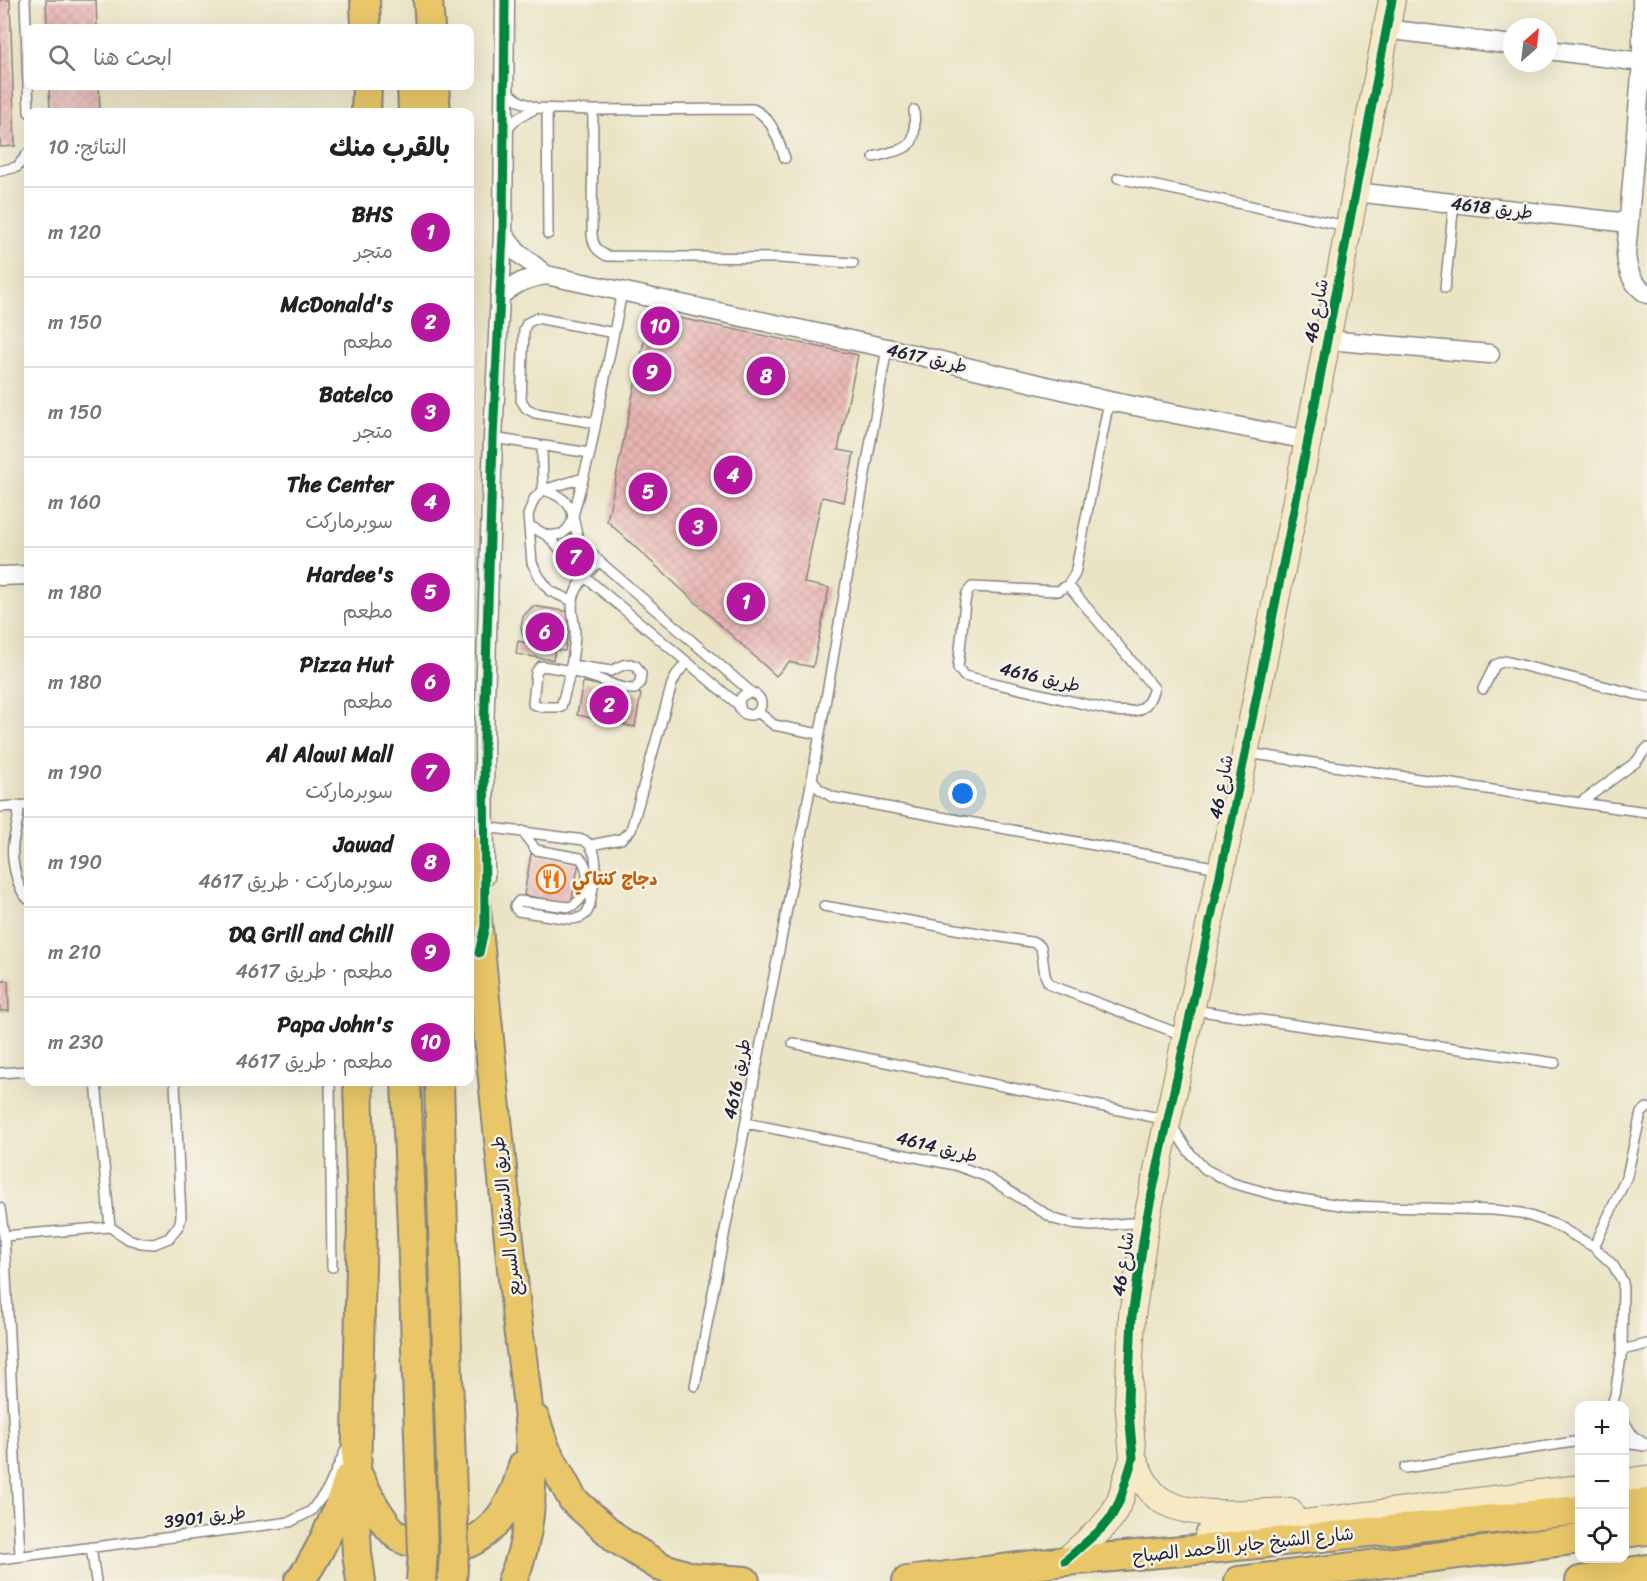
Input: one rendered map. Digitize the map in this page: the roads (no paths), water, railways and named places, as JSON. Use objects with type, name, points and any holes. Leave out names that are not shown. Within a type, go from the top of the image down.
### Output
[{"type":"main road","points":[[365,0],[366,24]]},
{"type":"main road","points":[[410,0],[411,24]]},
{"type":"main road","points":[[428,0],[430,24]]},
{"type":"main road","points":[[412,90],[413,108]]},
{"type":"main road","points":[[434,90],[436,108]]},
{"type":"main road","name":"طريق الاستقلال السريع","points":[[477,838],[479,952],[526,1392],[529,1442],[530,1517],[525,1544],[512,1581]]},
{"type":"main road","points":[[358,1086],[362,1223],[355,1519],[361,1581]]},
{"type":"main road","points":[[406,1086],[423,1540],[421,1581]]},
{"type":"main road","points":[[439,1086],[453,1541],[452,1581]]},
{"type":"main road","points":[[526,1392],[545,1448],[573,1500],[618,1540],[671,1570],[692,1576],[745,1581]]},
{"type":"main road","points":[[357,1447],[384,1520],[399,1537],[414,1544],[442,1550],[465,1544],[496,1523],[508,1508],[519,1482],[529,1442]]},
{"type":"main road","points":[[299,1581],[322,1542],[343,1496],[357,1447]]},
{"type":"main road","points":[[1629,1505],[1647,1503]]},
{"type":"main road","name":"شارع الشيخ جابر الأحمد الصباح","points":[[907,1581],[1065,1561],[1575,1511]]},
{"type":"main road","points":[[1629,1532],[1647,1530]]},
{"type":"main road","points":[[1239,1581],[1575,1540]]},
{"type":"main road","points":[[1580,1581],[1647,1569]]},
{"type":"street","points":[[477,838],[484,735],[492,438],[503,234],[505,0]]},
{"type":"street","name":"شارع 46","points":[[1362,1516],[1308,1510],[1198,1513],[1161,1500],[1146,1484],[1133,1458],[1128,1400],[1131,1328],[1146,1222],[1245,753],[1308,440],[1392,0]]},
{"type":"street","points":[[1642,0],[1642,62],[1626,255],[1628,272],[1637,287],[1647,294]]},
{"type":"street","points":[[1386,29],[1503,44]]},
{"type":"street","points":[[1557,51],[1642,62]]},
{"type":"street","name":"طريق 4618","points":[[1355,192],[1629,223]]},
{"type":"street","name":"طريق 4617","points":[[503,234],[517,252],[546,275]]},
{"type":"street","name":"طريق 4617","points":[[500,296],[512,285],[535,276],[546,275],[887,348],[1109,400],[1308,440]]},
{"type":"street","points":[[1327,340],[1490,354]]},
{"type":"street","points":[[0,576],[24,575]]},
{"type":"street","name":"شارع 46","points":[[1065,1561],[1112,1516],[1120,1500],[1133,1458]]},
{"type":"street","points":[[1629,1481],[1647,1479]]},
{"type":"street","points":[[1108,1558],[1131,1546],[1575,1489]]},
{"type":"lane","points":[[25,0],[26,24]]},
{"type":"lane","points":[[504,89],[519,101],[536,108],[547,109],[753,110],[762,113],[769,120],[785,158]]},
{"type":"lane","points":[[28,90],[29,108]]},
{"type":"lane","points":[[503,133],[518,118],[536,108]]},
{"type":"lane","points":[[547,109],[548,234]]},
{"type":"lane","points":[[593,110],[592,234],[593,244],[598,252],[607,256],[780,258],[854,263]]},
{"type":"lane","points":[[874,157],[908,146],[913,141],[916,134],[914,110]]},
{"type":"lane","points":[[0,171],[17,167],[24,158]]},
{"type":"lane","points":[[1118,178],[1348,227]]},
{"type":"lane","points":[[1445,288],[1454,203]]},
{"type":"lane","points":[[548,536],[562,534],[568,529],[573,516],[590,453],[622,292]]},
{"type":"lane","points":[[596,423],[535,413],[523,404],[521,400],[524,330],[527,323],[537,318],[614,333]]},
{"type":"lane","name":"طريق 4616","points":[[695,1386],[812,779],[887,348]]},
{"type":"lane","points":[[1068,585],[1075,574],[1109,400]]},
{"type":"lane","points":[[492,438],[590,453]]},
{"type":"lane","points":[[542,446],[543,490]]},
{"type":"lane","points":[[572,601],[550,591],[532,563],[529,549],[529,509],[534,499],[543,490],[583,478]]},
{"type":"lane","points":[[543,490],[559,495],[570,508],[581,543],[599,561],[751,693],[758,695],[762,702],[758,712]]},
{"type":"lane","points":[[530,526],[548,536],[585,577],[747,714],[758,712]]},
{"type":"lane","points":[[570,668],[627,690],[635,688],[640,682],[641,674],[636,666],[630,664],[611,671],[570,668],[541,666],[538,668],[534,705],[550,708],[561,707],[570,668],[575,628],[572,601],[585,577],[599,561]]},
{"type":"lane","name":"طريق 4616","points":[[1068,585],[1154,688],[1150,702],[1134,712],[1114,711],[964,676],[959,672],[965,602],[967,593],[972,587],[1058,591],[1068,585]]},
{"type":"lane","points":[[667,645],[680,631]]},
{"type":"lane","points":[[1484,689],[1495,665],[1504,661],[1647,698]]},
{"type":"lane","points":[[591,845],[621,839],[631,830],[672,684],[687,662]]},
{"type":"lane","points":[[708,680],[720,666]]},
{"type":"lane","points":[[740,706],[743,695],[751,693]]},
{"type":"lane","points":[[758,712],[768,722],[780,727],[819,735]]},
{"type":"lane","points":[[1580,803],[1636,762],[1647,748]]},
{"type":"lane","points":[[1245,753],[1647,812]]},
{"type":"lane","points":[[812,779],[818,788],[832,797],[1221,868]]},
{"type":"lane","points":[[0,807],[24,806],[13,851],[20,889],[24,894]]},
{"type":"lane","points":[[477,838],[522,831],[584,840],[591,845],[595,851],[596,860],[589,911],[584,916],[570,919],[518,911],[515,906],[519,901],[575,906],[584,896],[587,868],[580,858],[536,850],[522,831]]},
{"type":"lane","points":[[824,906],[1036,943],[1041,947],[1047,982],[1053,986],[1185,1036]]},
{"type":"lane","points":[[1191,1010],[1555,1063]]},
{"type":"lane","points":[[793,1043],[1168,1120],[1189,1152],[1205,1169],[1232,1183],[1275,1195],[1347,1206],[1494,1210],[1521,1213],[1556,1225],[1594,1247],[1613,1265],[1623,1282],[1622,1350],[1613,1401]]},
{"type":"lane","points":[[0,1073],[24,1071]]},
{"type":"lane","points":[[96,1086],[110,1227]]},
{"type":"lane","points":[[4,1236],[110,1227],[128,1239],[141,1244],[154,1244],[169,1238],[179,1225],[181,1218],[175,1086]]},
{"type":"lane","points":[[330,1086],[332,1267]]},
{"type":"lane","points":[[1594,1247],[1627,1176],[1642,1127],[1641,1113],[1647,1108]]},
{"type":"lane","name":"طريق 4614","points":[[746,1123],[955,1165],[985,1176],[1054,1219],[1072,1224],[1092,1226],[1146,1222]]},
{"type":"lane","points":[[0,1208],[4,1236],[20,1556]]},
{"type":"lane","points":[[1622,1350],[1647,1344]]},
{"type":"lane","points":[[1615,1395],[1617,1401]]},
{"type":"lane","points":[[1629,1429],[1633,1436],[1647,1446]]},
{"type":"lane","points":[[1406,1468],[1575,1442]]},
{"type":"lane","points":[[1629,1444],[1647,1446]]},
{"type":"lane","name":"طريق 3901","points":[[0,1559],[290,1522],[311,1511],[357,1447]]},
{"type":"lane","points":[[91,1547],[96,1581]]},
{"type":"place","name":"Papa John's","points":[[660,326]]},
{"type":"place","name":"DQ Grill and Chill","points":[[652,372]]},
{"type":"place","name":"Jawad","points":[[766,376]]},
{"type":"place","name":"The Center","points":[[733,475]]},
{"type":"place","name":"Hardee's","points":[[648,492]]},
{"type":"place","name":"Batelco","points":[[698,527]]},
{"type":"place","name":"Al Alawi Mall","points":[[575,557]]},
{"type":"place","name":"BHS","points":[[746,602]]},
{"type":"place","name":"Pizza Hut","points":[[545,632]]},
{"type":"place","name":"McDonald's","points":[[609,705]]},
{"type":"place","name":"دجاج كنتاكي","points":[[551,879]]}]
